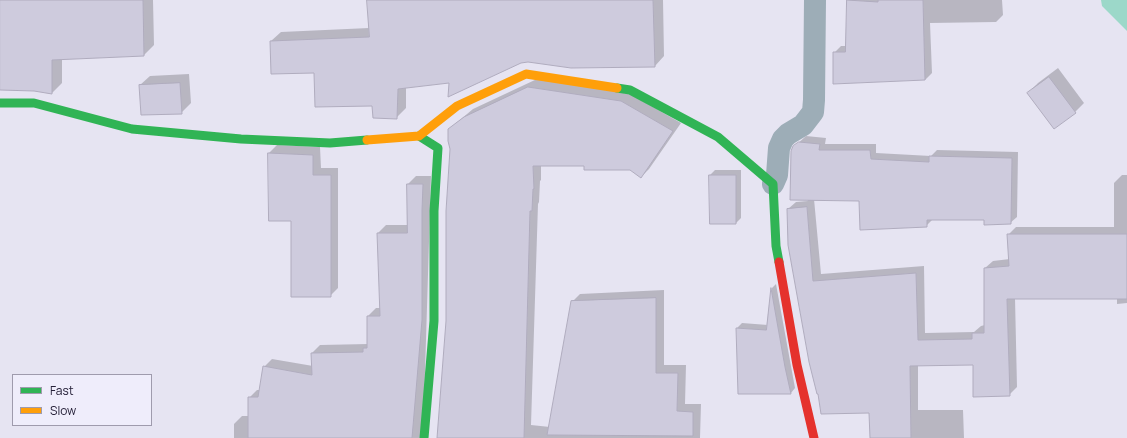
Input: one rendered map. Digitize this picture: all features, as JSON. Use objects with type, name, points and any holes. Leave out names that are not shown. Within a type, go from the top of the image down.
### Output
[{"type":"street","points":[[814,438],[797,365],[776,246],[773,184],[777,175],[779,148],[783,138],[803,125],[813,112],[815,0]]},
{"type":"street","points":[[0,103],[34,103],[132,130],[234,138],[330,143],[419,136],[457,106],[526,74],[630,90],[718,138],[773,184]]},
{"type":"street","points":[[419,136],[438,148],[434,212],[434,321],[424,438]]},
{"type":"shaded area","points":[[1101,0],[1127,0],[1127,31],[1102,6]]},
{"type":"building","points":[[0,0],[143,0],[144,56],[52,60],[52,94],[34,91],[0,90]]},
{"type":"building","points":[[367,0],[653,0],[655,67],[571,68],[528,62],[521,63],[448,97],[449,83],[398,89],[397,119],[373,118],[372,106],[315,107],[314,73],[271,74],[270,41],[369,37]]},
{"type":"building","points":[[847,0],[878,2],[878,0],[923,0],[925,80],[833,84],[833,52],[845,52]]},
{"type":"building","points":[[1049,77],[1076,113],[1054,129],[1027,93]]},
{"type":"building","points":[[180,83],[182,114],[141,115],[139,85]]},
{"type":"building","points":[[528,87],[621,101],[673,131],[641,178],[630,170],[584,170],[584,166],[533,166],[534,189],[532,211],[530,211],[524,438],[437,438],[446,321],[446,211],[450,149],[448,129],[464,117]]},
{"type":"building","points":[[799,142],[820,144],[819,150],[870,150],[871,159],[929,162],[929,156],[1012,158],[1011,224],[984,225],[984,220],[927,220],[927,227],[860,230],[859,201],[790,200],[791,151],[793,146]]},
{"type":"building","points":[[268,153],[313,155],[313,175],[331,175],[331,297],[291,297],[291,221],[269,221]]},
{"type":"building","points":[[709,175],[736,175],[736,224],[710,224]]},
{"type":"building","points":[[407,184],[423,184],[422,320],[412,438],[248,438],[248,397],[258,397],[263,366],[312,375],[311,353],[363,352],[363,348],[367,348],[367,316],[380,316],[377,233],[407,233]]},
{"type":"building","points":[[807,207],[813,281],[916,273],[918,340],[972,339],[972,333],[984,333],[984,268],[1009,266],[1007,234],[1127,234],[1127,299],[1007,299],[1010,396],[973,397],[973,365],[910,366],[911,438],[870,438],[869,413],[821,414],[818,394],[809,362],[788,245],[787,209]]},
{"type":"building","points":[[771,288],[791,394],[738,394],[736,328],[766,330]]},
{"type":"building","points":[[656,298],[656,373],[678,373],[677,411],[693,412],[693,436],[547,435],[571,301]]},
{"type":"traffic: fast","points":[[617,88],[630,90],[718,137],[773,184],[776,246],[779,262]]},
{"type":"traffic: fast","points":[[0,103],[34,103],[132,129],[241,139],[330,143],[367,140]]},
{"type":"traffic: fast","points":[[419,136],[438,148],[434,211],[434,321],[424,438]]},
{"type":"traffic: slow","points":[[367,140],[419,136],[457,106],[526,74],[617,88]]},
{"type":"traffic: jam","points":[[779,262],[797,365],[814,438]]}]
